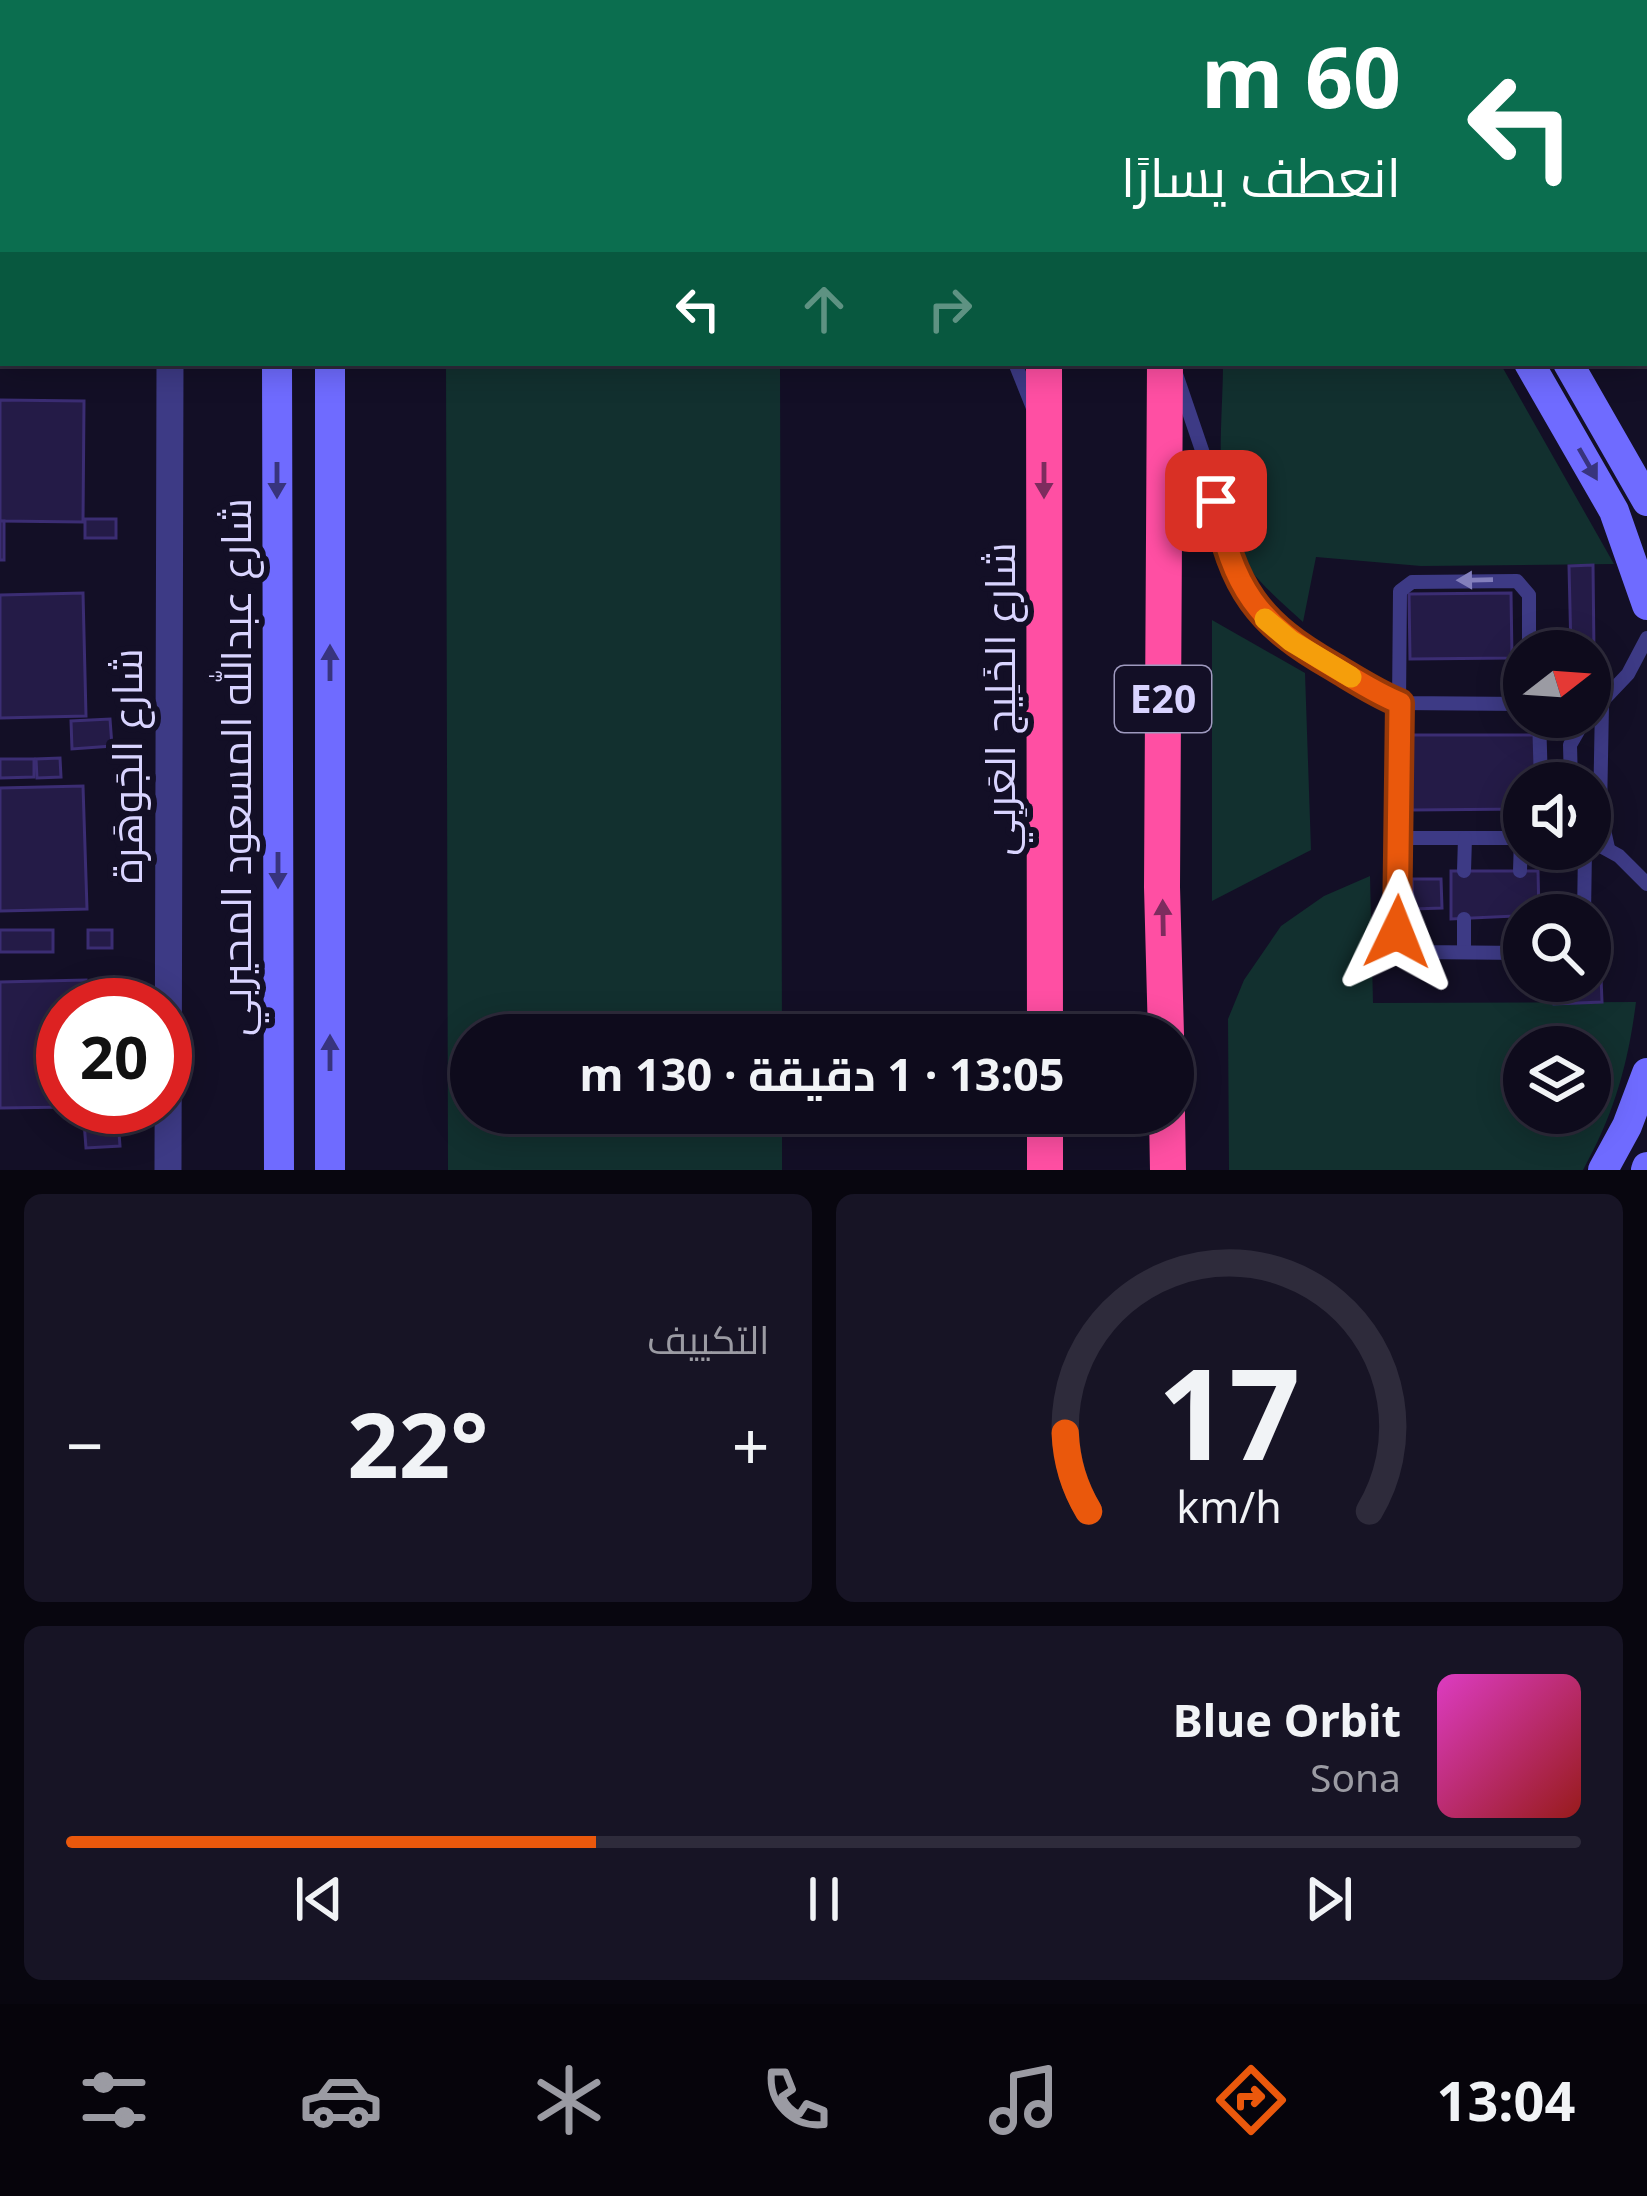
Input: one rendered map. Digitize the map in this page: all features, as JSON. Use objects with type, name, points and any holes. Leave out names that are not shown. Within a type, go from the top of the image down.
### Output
[{"type":"highway","name":"شارع الخَلِيج العَربِي","points":[[1044,366],[1045,1014]]},
{"type":"highway","name":"E20","points":[[1165,1014],[1162,886],[1168,366]]},
{"type":"highway","points":[[1045,1134],[1045,1170]]},
{"type":"highway","points":[[1167,1134],[1168,1170]]},
{"type":"street","name":"شارع الجَوهَرة","points":[[168,1170],[170,366]]},
{"type":"street","name":"شارع عبدالله المسعود المحيربي","points":[[277,366],[279,1170]]},
{"type":"street","points":[[330,366],[330,1170]]},
{"type":"street","points":[[1531,366],[1614,511],[1647,604]]},
{"type":"street","points":[[1570,366],[1647,501]]},
{"type":"street","points":[[1603,1170],[1647,1073]]},
{"type":"lane","points":[[1016,366],[1044,428]]},
{"type":"lane","points":[[1169,366],[1206,462],[1223,541],[1250,601],[1291,641],[1400,703],[1503,704]]},
{"type":"lane","points":[[1503,953],[1419,952],[1400,940],[1397,932],[1399,597],[1407,583],[1517,581],[1529,595],[1529,630]]},
{"type":"lane","points":[[1611,692],[1628,674],[1647,638]]},
{"type":"lane","points":[[1400,838],[1503,838]]},
{"type":"lane","points":[[1464,872],[1465,838]]},
{"type":"lane","points":[[1611,851],[1647,884]]},
{"type":"lane","points":[[1464,919],[1464,952]]},
{"type":"green space","points":[[446,366],[780,366],[782,1014],[450,1014],[450,1134],[782,1134],[782,1170],[448,1170]]},
{"type":"green space","points":[[1223,366],[1502,366],[1614,564],[1421,566],[1316,557],[1303,622],[1264,586],[1235,543],[1224,500]]},
{"type":"green space","points":[[1212,620],[1305,673],[1311,850],[1212,901]]},
{"type":"green space","points":[[1370,876],[1373,1003],[1636,1002],[1611,1108],[1611,1026],[1503,1026],[1503,1134],[1601,1134],[1583,1170],[1229,1170],[1228,1019],[1244,980],[1281,926],[1324,896]]},
{"type":"building","points":[[0,400],[84,401],[83,522],[0,521]]},
{"type":"building","points":[[85,519],[116,519],[116,538],[85,538]]},
{"type":"building","points":[[0,521],[4,521],[4,560],[0,560]]},
{"type":"building","points":[[1593,565],[1594,630],[1571,630],[1569,566]]},
{"type":"building","points":[[83,593],[86,716],[0,718],[0,595]]},
{"type":"building","points":[[1511,593],[1512,630],[1503,630],[1503,658],[1410,659],[1409,594]]},
{"type":"building","points":[[110,719],[112,746],[72,749],[71,721]]},
{"type":"building","points":[[1411,735],[1539,738],[1539,762],[1503,762],[1503,809],[1412,810]]},
{"type":"building","points":[[60,758],[61,777],[37,778],[36,759]]},
{"type":"building","points":[[0,759],[34,759],[34,777],[0,778]]},
{"type":"building","points":[[83,786],[87,909],[0,911],[0,788]]},
{"type":"building","points":[[1451,871],[1538,871],[1539,894],[1503,894],[1503,917],[1451,919]]},
{"type":"building","points":[[1412,879],[1441,879],[1442,908],[1413,909]]},
{"type":"building","points":[[0,930],[53,930],[53,952],[0,952]]},
{"type":"building","points":[[88,930],[112,930],[112,948],[88,948]]},
{"type":"building","points":[[36,981],[36,1108],[0,1108],[0,982]]},
{"type":"building","points":[[85,1134],[119,1134],[120,1146],[86,1148]]},
{"type":"slow traffic","points":[[1265,619],[1291,641],[1351,677]]},
{"type":"route","points":[[1216,501],[1234,572],[1271,626],[1400,703],[1397,932]]}]
